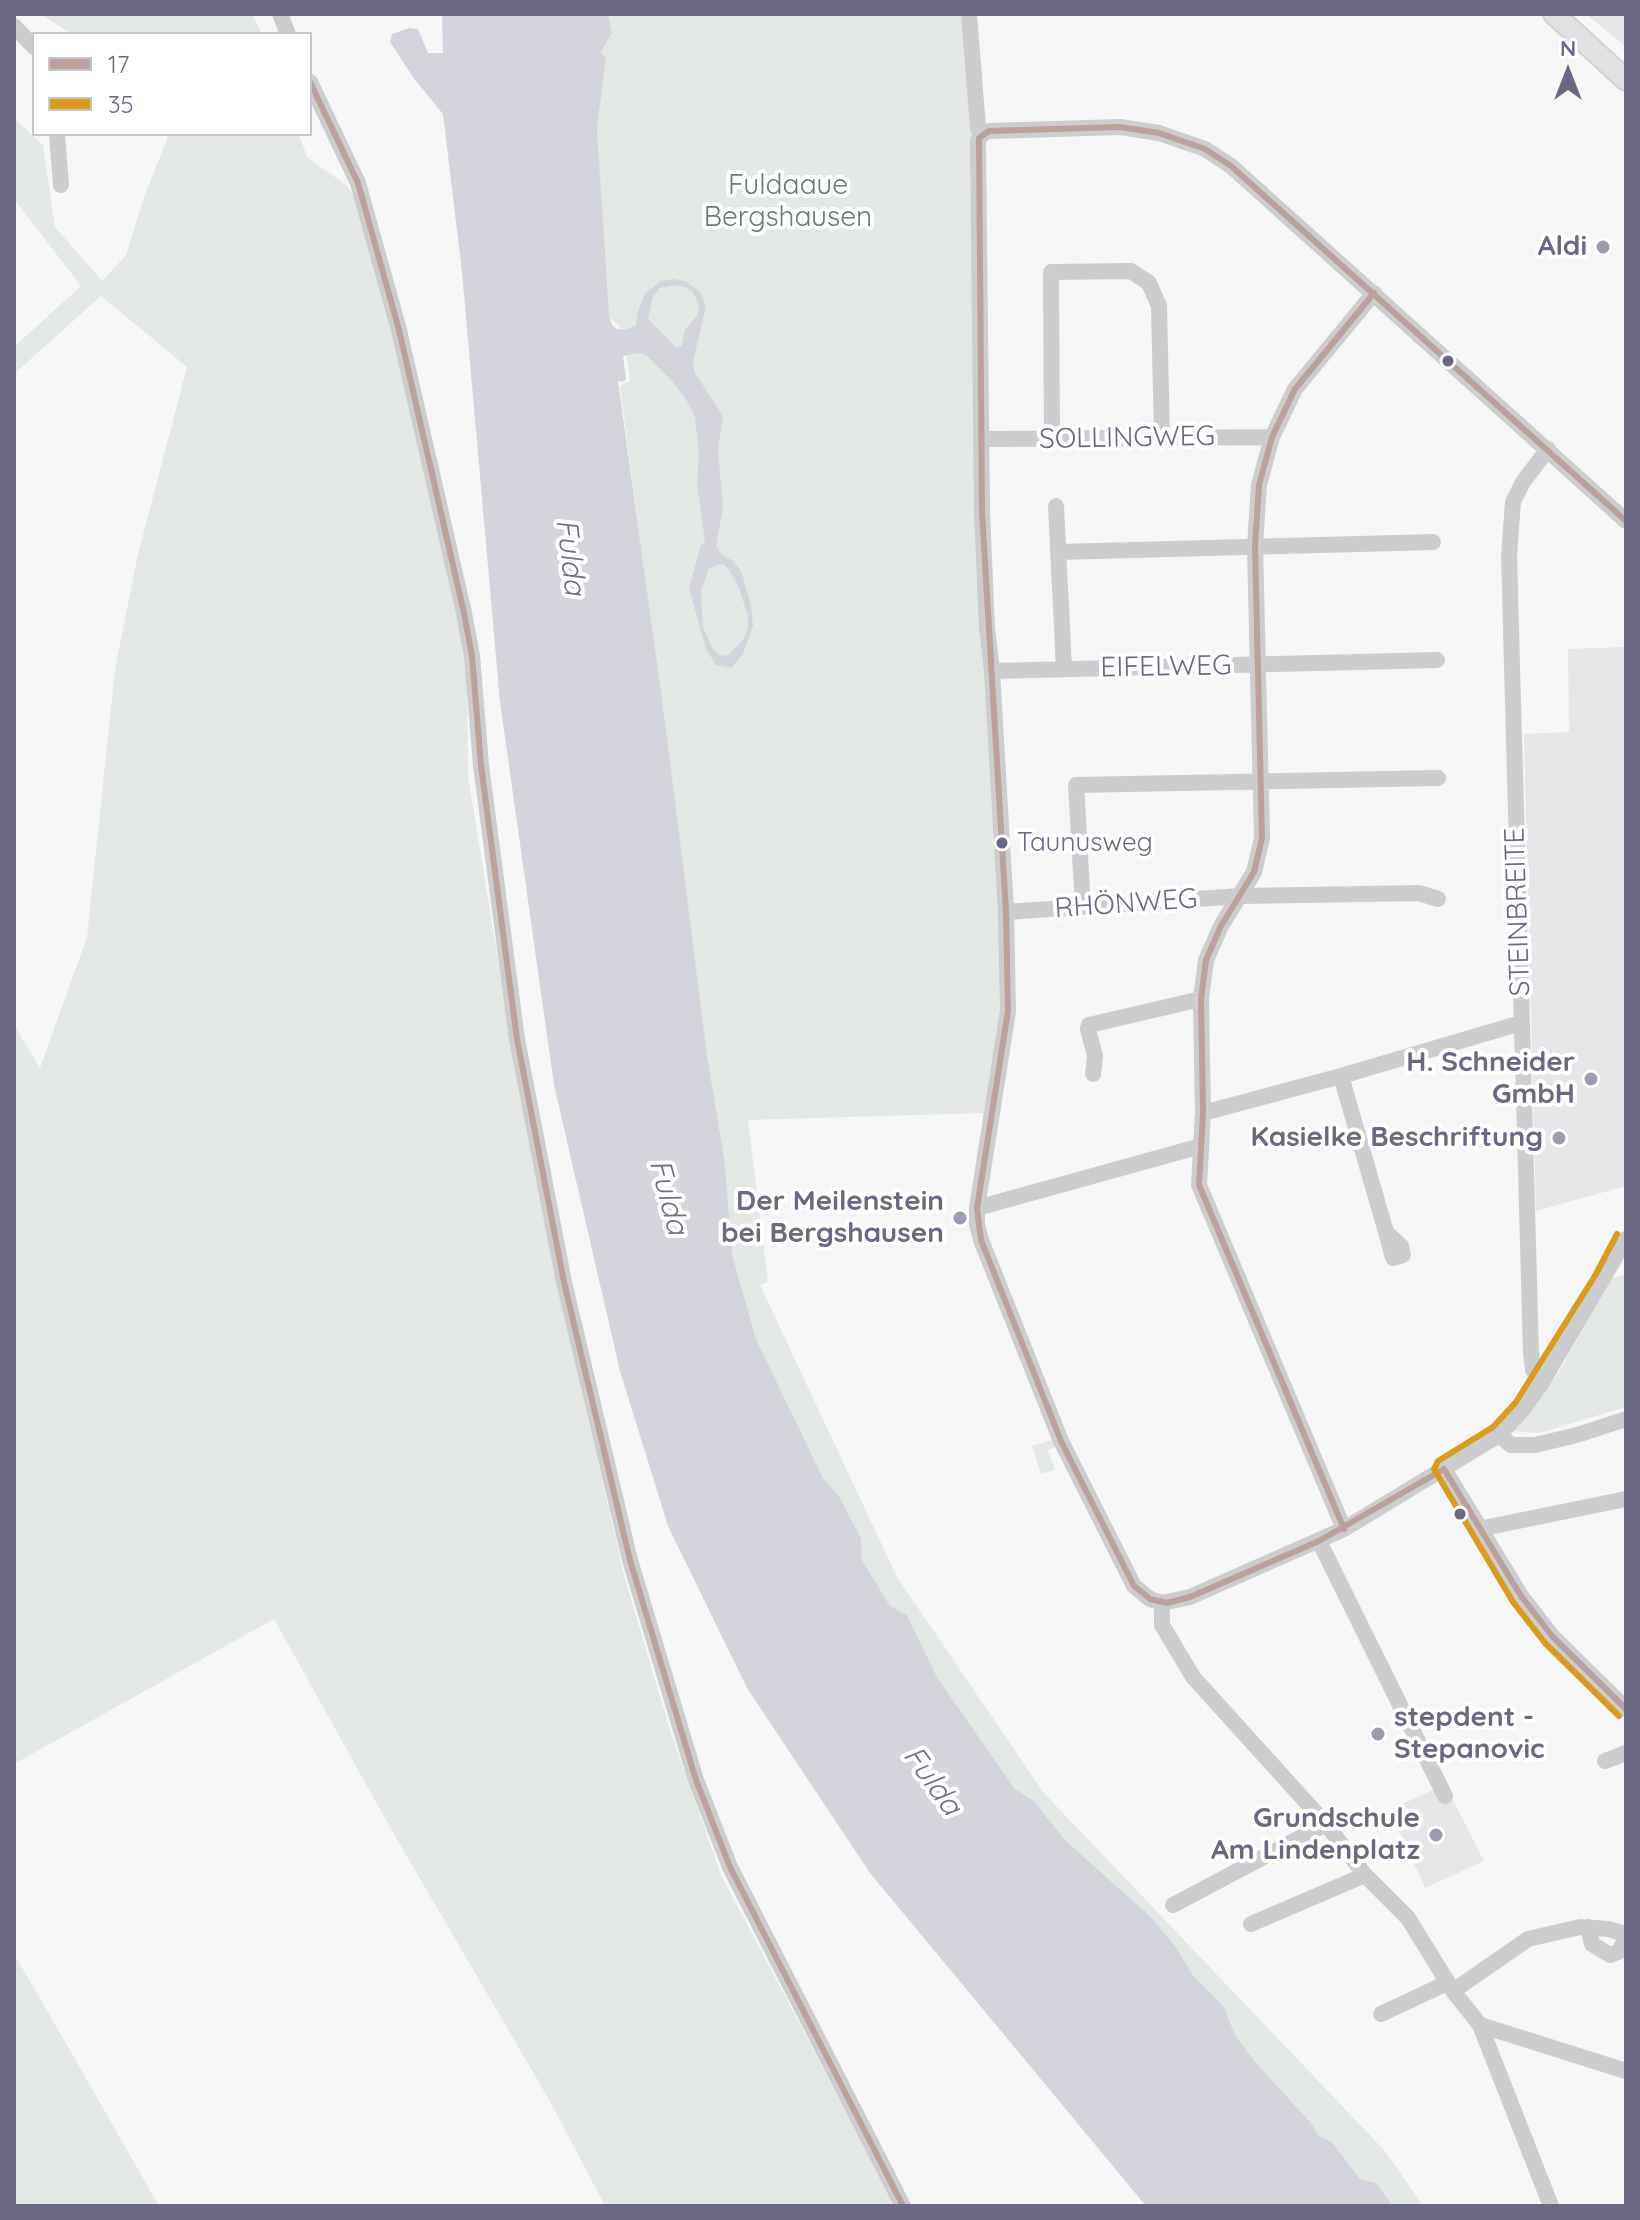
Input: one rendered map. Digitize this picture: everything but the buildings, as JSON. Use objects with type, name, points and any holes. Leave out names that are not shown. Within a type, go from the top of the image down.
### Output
[{"type":"main road","points":[[1554,14],[1626,80]]},
{"type":"street","points":[[969,14],[978,128],[982,134]]},
{"type":"street","points":[[14,26],[32,45]]},
{"type":"street","points":[[312,86],[362,197],[399,330],[472,656],[481,765],[517,1039],[564,1282],[630,1560],[696,1780],[730,1867],[901,2204]]},
{"type":"street","points":[[1622,510],[1548,449],[1231,166],[1191,143],[1159,133],[1120,127],[989,131],[982,134],[978,141],[985,583],[1006,912],[1007,1028],[977,1208],[981,1240],[1061,1441],[1134,1586],[1150,1599],[1162,1603],[1190,1597],[1344,1529],[1499,1435],[1541,1384],[1626,1239]]},
{"type":"street","points":[[57,136],[61,185]]},
{"type":"street","points":[[1052,439],[1051,272],[1131,271],[1149,283],[1159,306],[1162,437]]},
{"type":"street","points":[[1344,1529],[1199,1185],[1203,1113],[1201,999],[1206,960],[1221,926],[1254,872],[1262,838],[1255,546],[1259,485],[1272,437],[1295,389],[1374,293]]},
{"type":"street","name":"SOLLINGWEG","points":[[981,439],[1272,437]]},
{"type":"street","name":"STEINBREITE","points":[[1541,1384],[1533,1370],[1531,1353],[1510,526],[1511,511],[1518,492],[1548,449]]},
{"type":"street","points":[[1056,506],[1064,669]]},
{"type":"street","points":[[1058,552],[1433,542]]},
{"type":"street","name":"EIFELWEG","points":[[992,671],[1437,660]]},
{"type":"street","points":[[1083,907],[1076,785],[1438,778]]},
{"type":"street","name":"RHÖNWEG","points":[[1006,912],[1241,896],[1419,893],[1438,899]]},
{"type":"street","points":[[1093,1074],[1095,1056],[1089,1025],[1201,999]]},
{"type":"street","points":[[1203,1113],[1521,1023]]},
{"type":"street","points":[[1341,1076],[1386,1232]]},
{"type":"street","points":[[977,1208],[1201,1146]]},
{"type":"street","points":[[1499,1435],[1511,1445],[1535,1445],[1626,1419]]},
{"type":"street","points":[[1444,1469],[1521,1596],[1552,1636],[1626,1709]]},
{"type":"street","points":[[1479,1529],[1626,1499]]},
{"type":"street","points":[[1319,1541],[1445,1796]]},
{"type":"street","points":[[1162,1603],[1162,1625],[1193,1677],[1326,1824],[1365,1875],[1410,1920],[1450,1987],[1480,2025],[1551,2206]]},
{"type":"street","points":[[1605,1761],[1626,1753]]},
{"type":"street","points":[[1173,1905],[1326,1824]]},
{"type":"street","points":[[1251,1924],[1365,1875]]},
{"type":"street","points":[[1381,2014],[1450,1987],[1528,1939],[1588,1927],[1626,1934],[1623,1945],[1618,1952],[1610,1955],[1592,1944],[1588,1927]]},
{"type":"street","points":[[1480,2025],[1626,2071]]},
{"type":"shaded area","points":[[1586,14],[1626,14],[1626,47]]},
{"type":"shaded area","points":[[1626,647],[1626,1186],[1536,1211],[1524,734],[1569,732],[1568,649]]},
{"type":"shaded area","name":"Grundschule Am Lindenplatz","points":[[1445,1784],[1484,1861],[1425,1888],[1390,1810]]},
{"type":"green space","points":[[41,14],[252,14],[261,32],[68,32]]},
{"type":"green space","name":"Fuldaaue Bergshausen","points":[[608,14],[963,14],[972,130],[979,536],[1003,998],[985,1113],[748,1120],[768,1282],[760,1285],[897,1577],[1043,1792],[1385,2151],[1423,2206],[1393,2206],[1376,2183],[1360,2179],[1332,2142],[1319,2136],[1311,2123],[1254,2062],[1235,2035],[1224,2007],[1192,1974],[1176,1947],[1151,1917],[1065,1840],[1034,1801],[1015,1789],[937,1677],[907,1615],[890,1606],[862,1560],[861,1538],[839,1496],[823,1478],[756,1339],[732,1254],[725,1164],[707,1055],[620,386],[630,381],[627,360],[620,327],[608,316],[597,128],[606,59],[601,52],[612,33]]},
{"type":"green space","points":[[14,118],[43,145],[55,227],[102,281],[126,255],[144,197],[168,136],[300,136],[307,157],[346,185],[355,198],[395,331],[467,657],[468,776],[519,1089],[554,1272],[625,1579],[671,1733],[721,1875],[896,2206],[605,2206],[551,2103],[391,1829],[274,1619],[14,1764],[14,1025],[40,1068],[87,937],[115,669],[138,554],[187,367],[101,296],[14,374],[14,347],[81,286],[14,199]]},
{"type":"green space","points":[[1626,1274],[1626,1407],[1539,1433],[1513,1431],[1559,1372],[1610,1279]]},
{"type":"green space","points":[[1055,1439],[1058,1446],[1048,1450],[1055,1470],[1041,1474],[1032,1446]]},
{"type":"green space","points":[[14,1954],[71,2052],[159,2206],[14,2206]]},
{"type":"water","name":"Fulda","points":[[442,14],[608,14],[612,33],[601,52],[606,59],[597,128],[612,325],[626,330],[636,325],[645,294],[661,281],[685,281],[699,291],[706,306],[693,362],[695,373],[723,416],[718,450],[723,508],[716,545],[721,554],[733,561],[741,571],[751,605],[753,626],[743,654],[731,668],[716,665],[706,649],[689,588],[701,545],[705,542],[697,484],[699,454],[695,417],[672,381],[646,355],[623,356],[626,379],[618,381],[707,1055],[725,1164],[732,1254],[756,1339],[823,1478],[839,1496],[861,1538],[862,1560],[890,1606],[907,1615],[937,1677],[1015,1789],[1034,1801],[1065,1840],[1151,1917],[1176,1947],[1192,1974],[1224,2007],[1235,2035],[1255,2062],[1311,2123],[1319,2136],[1332,2142],[1360,2179],[1376,2183],[1393,2206],[1146,2206],[870,1873],[747,1688],[668,1526],[620,1371],[554,1085],[500,702],[462,272],[443,114],[390,42],[392,34],[409,28],[418,29],[428,53],[443,53]],"holes":[[[674,285],[693,292],[699,305],[697,316],[685,330],[682,345],[677,348],[648,319],[653,296],[660,288]],[[723,564],[729,570],[748,616],[748,628],[743,640],[727,656],[719,655],[713,649],[703,628],[701,591],[709,568]]]},
{"type":"transit line","name":"17","points":[[312,86],[358,183],[399,330],[464,613],[472,656],[481,765],[517,1039],[564,1282],[630,1560],[696,1780],[730,1867],[903,2206]]},
{"type":"transit line","name":"17","points":[[1444,1469],[1319,1541],[1190,1597],[1167,1603],[1150,1599],[1134,1586],[1061,1441],[981,1240],[977,1208],[1008,1011],[1006,912],[982,512],[979,138],[989,131],[1120,127],[1159,133],[1205,149],[1231,166],[1626,521]]},
{"type":"transit line","name":"17","points":[[1344,1529],[1199,1185],[1203,1113],[1201,999],[1206,960],[1221,926],[1254,872],[1262,838],[1255,546],[1259,485],[1272,437],[1295,389],[1374,293]]},
{"type":"transit line","name":"35","points":[[1617,1234],[1596,1274],[1516,1402],[1493,1427],[1438,1461],[1434,1469],[1513,1602],[1545,1643],[1619,1716]]},
{"type":"transit line","name":"17","points":[[1444,1469],[1521,1596],[1552,1636],[1626,1709]]},
{"type":"place","name":"Aldi","points":[[1603,247]]},
{"type":"place","name":"Taunusweg","points":[[1002,843]]},
{"type":"place","name":"H. Schneider GmbH","points":[[1591,1079]]},
{"type":"place","name":"Kasielke Beschriftung","points":[[1559,1138]]},
{"type":"place","name":"Der Meilenstein bei Bergshausen","points":[[960,1218]]},
{"type":"place","name":"stepdent - Stepanovic","points":[[1378,1734]]},
{"type":"place","name":"Grundschule Am Lindenplatz","points":[[1436,1835]]}]
